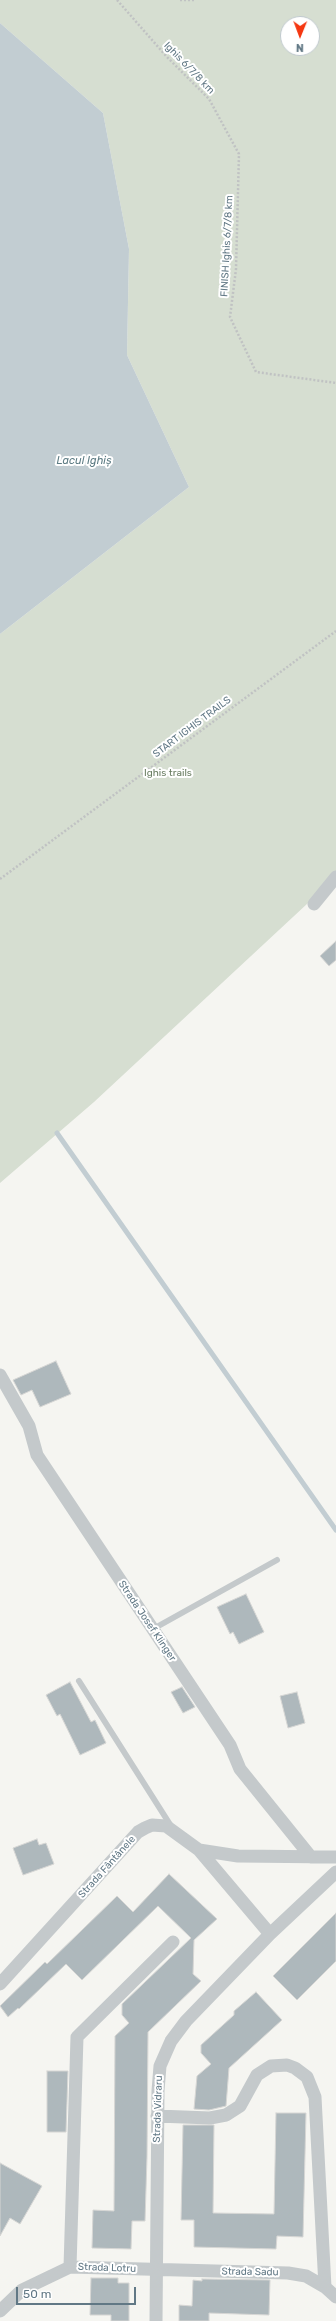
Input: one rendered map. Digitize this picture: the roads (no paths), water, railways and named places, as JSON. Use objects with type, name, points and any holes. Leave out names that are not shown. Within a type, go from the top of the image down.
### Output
[{"type":"street","points":[[314,904],[336,877]]},
{"type":"street","name":"Strada Josef Klinger","points":[[0,1375],[29,1426],[37,1455],[230,1745],[240,1769],[311,1857]]},
{"type":"street","name":"Strada Fântânele","points":[[0,1981],[138,1832],[152,1826],[159,1825],[173,1829],[199,1850],[270,1934]]},
{"type":"street","points":[[199,1850],[238,1856],[336,1857]]},
{"type":"street","name":"Strada Vidraru","points":[[156,2321],[157,2116],[160,2066],[171,2041],[186,2021],[270,1934],[336,1872]]},
{"type":"street","points":[[70,2267],[77,2037],[173,1942]]},
{"type":"street","points":[[157,2116],[210,2118],[226,2115],[240,2106],[257,2075],[271,2066],[287,2065],[295,2068],[307,2077],[315,2097],[325,2287]]},
{"type":"street","name":"Strada Lotru","points":[[0,2311],[22,2290],[70,2267],[156,2270]]},
{"type":"street","name":"Strada Sadu","points":[[156,2270],[288,2273],[306,2276],[325,2287],[336,2297]]},
{"type":"lane","points":[[153,1629],[277,1560]]},
{"type":"lane","points":[[80,1681],[173,1829]]},
{"type":"water","name":"Lacul Ighiș","points":[[0,23],[103,113],[129,249],[127,355],[189,487],[0,634]]},
{"type":"waterway","points":[[57,1133],[336,1530]]},
{"type":"park label","name":"Ighis trails","points":[[168,773]]}]
